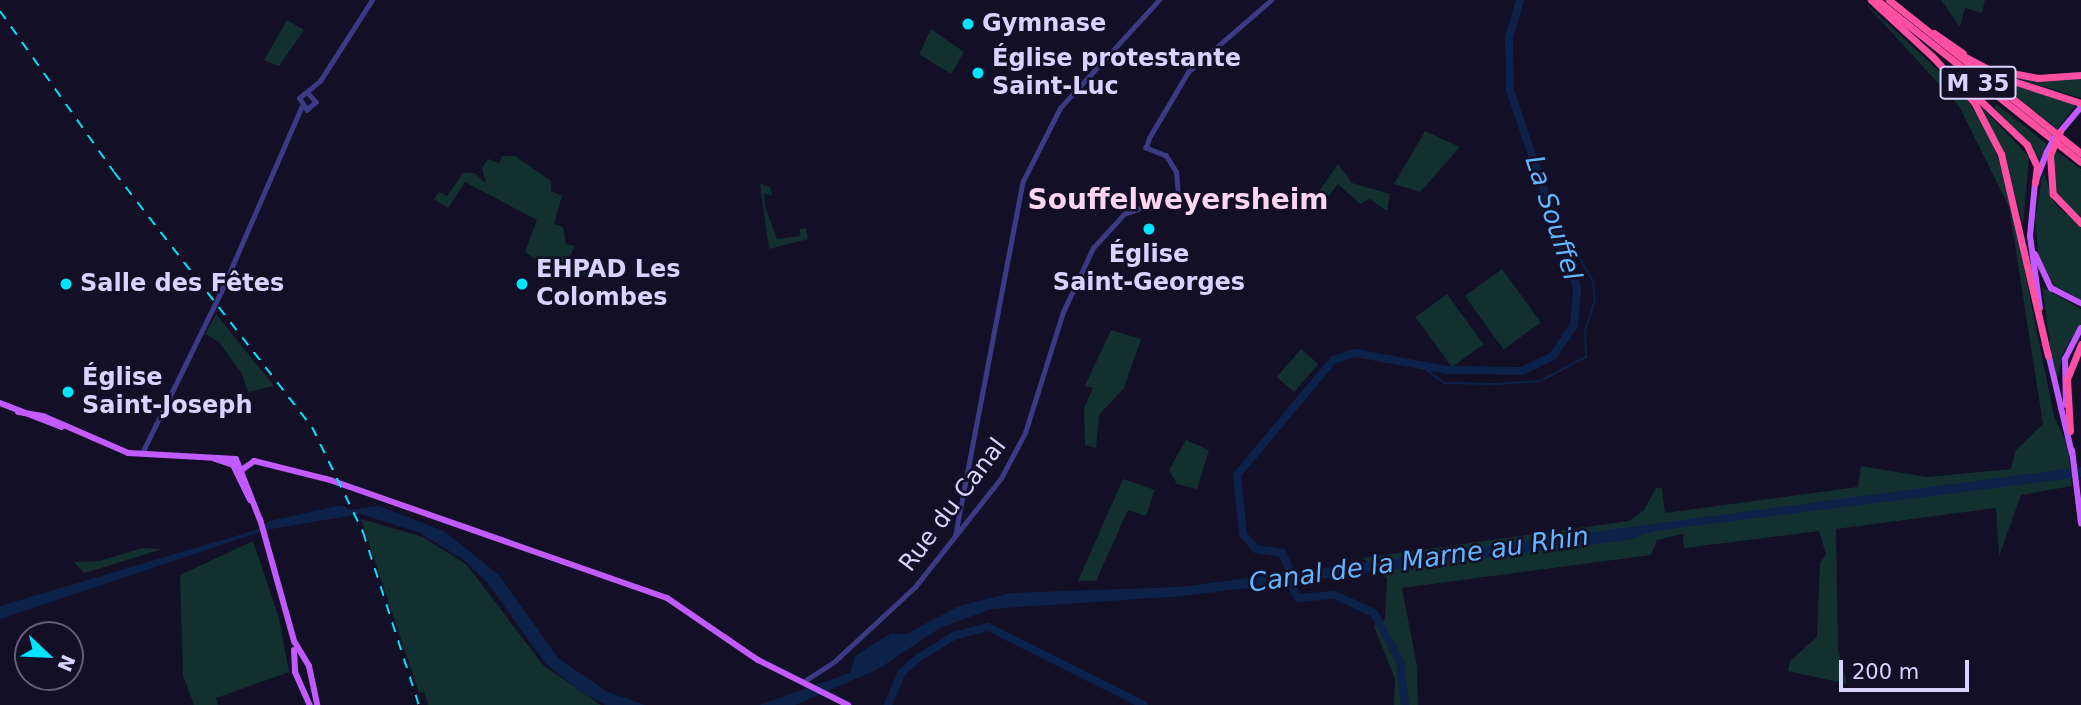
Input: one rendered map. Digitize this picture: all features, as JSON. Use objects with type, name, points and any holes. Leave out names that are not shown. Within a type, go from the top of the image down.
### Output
[{"type":"highway","points":[[1871,0],[2022,139],[2036,162],[2035,183]]},
{"type":"highway","name":"M 35","points":[[1877,0],[2081,162]]},
{"type":"highway","points":[[1890,0],[1993,73],[2080,107]]},
{"type":"highway","name":"M 35","points":[[1890,0],[2081,153]]},
{"type":"highway","points":[[1934,33],[1974,60],[2011,74],[2081,75]]},
{"type":"highway","points":[[1932,56],[1974,102],[2001,154],[2048,356]]},
{"type":"highway","points":[[2060,132],[2049,154],[2053,194],[2081,223]]},
{"type":"highway","points":[[2070,431],[2067,379],[2081,344]]},
{"type":"main road","points":[[2060,132],[2080,107]]},
{"type":"main road","points":[[2049,154],[2035,183],[2031,251],[2048,356],[2072,457]]},
{"type":"main road","points":[[2031,217],[2042,275],[2058,294],[2081,303]]},
{"type":"main road","points":[[2081,328],[2063,370],[2081,523]]},
{"type":"main road","points":[[0,403],[18,412],[43,416],[115,447],[141,454],[208,456],[242,470],[266,538],[301,662],[310,705]]},
{"type":"main road","points":[[242,470],[263,463],[450,520],[667,598],[758,660],[848,705]]},
{"type":"main road","points":[[301,662],[295,672],[304,675],[317,705]]},
{"type":"street","points":[[141,454],[304,109],[315,106],[314,96],[320,81],[372,0]]},
{"type":"street","points":[[956,536],[1018,197],[1060,108],[1159,0]]},
{"type":"street","name":"Rue du Canal","points":[[802,682],[835,661],[915,587],[1019,449],[1067,302],[1105,230],[1124,214],[1178,195],[1176,172],[1166,156],[1146,148],[1188,72],[1203,61],[1230,31],[1271,0]]},
{"type":"street","points":[[304,109],[299,98],[320,81]]},
{"type":"street","points":[[308,93],[314,96]]},
{"type":"green space","points":[[1862,0],[1963,93],[1989,134],[2007,184],[2054,416],[2068,446],[2072,486],[2021,495],[1999,556],[1996,508],[1836,529],[1838,650],[1847,684],[1788,671],[1790,661],[1817,637],[1820,563],[1826,554],[1819,531],[1684,548],[1683,534],[1657,540],[1651,555],[1402,588],[1417,666],[1418,705],[1394,705],[1395,679],[1374,626],[1385,619],[1387,578],[1363,558],[1629,521],[1644,510],[1656,488],[1662,488],[1665,513],[1858,487],[1861,466],[1927,477],[2011,469],[2016,450],[2043,424],[2009,207],[1959,106]]},
{"type":"green space","points":[[1941,0],[1985,0],[1982,13],[1965,8],[1960,27]]},
{"type":"green space","points":[[287,20],[304,30],[279,66],[264,60]]},
{"type":"green space","points":[[931,29],[964,52],[951,74],[919,54]]},
{"type":"green space","points":[[1983,72],[1999,78],[2077,104],[2057,129]]},
{"type":"green space","points":[[2081,77],[2081,98],[2019,79],[2045,80]]},
{"type":"green space","points":[[1977,102],[2029,157],[2023,224],[2004,155]]},
{"type":"green space","points":[[1996,104],[2047,144],[2040,160],[1994,107]]},
{"type":"green space","points":[[1425,131],[1460,147],[1420,192],[1394,184]]},
{"type":"green space","points":[[2055,150],[2081,169],[2081,221],[2055,195],[2051,163]]},
{"type":"green space","points":[[502,156],[515,156],[551,181],[551,191],[562,196],[554,224],[563,227],[566,244],[575,246],[568,260],[601,280],[551,262],[546,266],[525,252],[537,220],[465,182],[448,208],[434,199],[439,192],[447,196],[463,173],[475,173],[486,184],[482,168],[488,159],[499,163]]},
{"type":"green space","points":[[1338,164],[1352,183],[1390,194],[1387,211],[1370,199],[1360,204],[1338,184],[1323,203],[1313,200]]},
{"type":"green space","points":[[2043,172],[2056,205],[2081,226],[2081,300],[2055,286],[2039,261],[2035,219]]},
{"type":"green space","points":[[760,183],[771,188],[772,196],[764,193],[765,207],[777,239],[800,236],[800,229],[806,228],[808,239],[769,249]]},
{"type":"green space","points":[[1502,269],[1541,322],[1504,349],[1465,296]]},
{"type":"green space","points":[[2042,287],[2081,309],[2081,323],[2064,351],[2056,385]]},
{"type":"green space","points":[[1447,294],[1483,344],[1452,367],[1415,317]]},
{"type":"green space","points":[[216,314],[274,386],[248,392],[242,374],[219,342],[205,334]]},
{"type":"green space","points":[[1111,330],[1141,339],[1124,388],[1099,415],[1096,448],[1085,445],[1084,408],[1093,388],[1085,386]]},
{"type":"green space","points":[[1301,349],[1318,364],[1294,392],[1277,377]]},
{"type":"green space","points":[[1186,440],[1209,450],[1197,489],[1177,484],[1169,470]]},
{"type":"green space","points":[[1123,479],[1155,490],[1146,516],[1128,510],[1096,581],[1078,581]]},
{"type":"green space","points":[[361,519],[423,537],[467,565],[543,665],[601,705],[428,705],[424,692],[419,693]]},
{"type":"green space","points":[[253,541],[279,618],[289,672],[216,698],[218,705],[194,705],[183,675],[180,575]]},
{"type":"green space","points":[[143,548],[163,549],[84,573],[74,562],[99,561]]},
{"type":"water","name":"Canal de la Marne au Rhin","points":[[2081,467],[2081,477],[1654,531],[1628,540],[1184,596],[991,609],[940,628],[878,669],[795,705],[759,705],[850,673],[855,656],[891,633],[906,634],[959,606],[1011,593],[1180,587]]},
{"type":"water","points":[[342,505],[349,510],[379,506],[444,531],[499,575],[559,659],[608,692],[645,705],[606,705],[581,692],[545,663],[487,582],[465,561],[418,532],[360,514],[266,530],[0,619],[0,606],[259,529],[269,521]]},
{"type":"waterway","name":"La Souffel","points":[[1289,568],[1282,553],[1256,549],[1243,534],[1237,475],[1333,360],[1355,353],[1448,370],[1522,371],[1553,356],[1574,325],[1577,288],[1510,90],[1509,37],[1520,0]]},
{"type":"waterway","points":[[1419,365],[1445,383],[1495,384],[1540,381],[1586,357],[1585,331],[1595,301],[1593,281],[1550,209]]},
{"type":"waterway","name":"La Souffel","points":[[1292,587],[1298,598],[1335,595],[1374,613],[1400,661],[1405,705]]},
{"type":"waterway","name":"La Souffel","points":[[888,705],[902,672],[918,658],[954,636],[988,627],[1144,705]]},
{"type":"railway","points":[[0,11],[114,172],[312,427],[363,532],[419,705]]},
{"type":"place","name":"Gymnase","points":[[968,24]]},
{"type":"place","name":"Église protestante Saint-Luc","points":[[978,73]]},
{"type":"place","name":"Église Saint-Georges","points":[[1149,229]]},
{"type":"place","name":"Salle des Fêtes","points":[[66,284]]},
{"type":"place","name":"EHPAD Les Colombes","points":[[522,284]]},
{"type":"place","name":"Église Saint-Joseph","points":[[68,392]]},
{"type":"district","name":"Souffelweyersheim","points":[[1178,200]]}]
